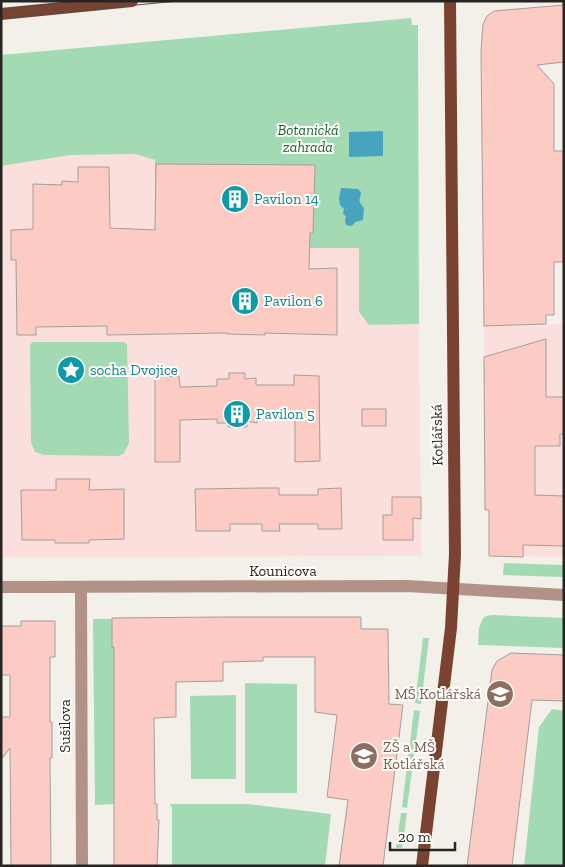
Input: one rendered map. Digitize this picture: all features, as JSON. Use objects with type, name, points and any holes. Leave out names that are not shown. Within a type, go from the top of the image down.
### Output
[{"type":"main road","points":[[1,14],[132,1]]},
{"type":"main road","name":"Kotlářská","points":[[422,866],[451,628],[455,554],[450,1]]},
{"type":"street","name":"Kounicova","points":[[1,588],[407,586],[564,595]]},
{"type":"street","name":"Sušilova","points":[[81,587],[82,866]]},
{"type":"shaded area","points":[[135,154],[155,160],[155,248],[359,248],[359,312],[369,325],[419,324],[421,556],[1,558],[1,166],[71,155]]},
{"type":"shaded area","points":[[564,324],[564,557],[489,556],[489,510],[485,510],[484,326]]},
{"type":"green space","name":"Botanická zahrada","points":[[411,18],[412,25],[418,25],[419,324],[369,325],[359,312],[359,248],[155,248],[155,160],[135,154],[71,155],[1,166],[1,55]]},
{"type":"green space","points":[[32,342],[123,342],[127,344],[129,443],[124,453],[119,456],[44,455],[35,452],[31,442],[30,345]]},
{"type":"green space","points":[[504,563],[564,565],[564,577],[503,575]]},
{"type":"green space","points":[[493,615],[564,618],[564,648],[478,645],[479,628],[483,618]]},
{"type":"green space","points":[[93,619],[112,619],[112,647],[114,647],[114,804],[95,805]]},
{"type":"green space","points":[[423,638],[429,638],[421,704],[415,703]]},
{"type":"green space","points":[[245,683],[297,684],[297,793],[245,793]]},
{"type":"green space","points":[[236,695],[236,779],[191,779],[190,696]]},
{"type":"green space","points":[[552,709],[564,711],[564,866],[524,866],[539,727]]},
{"type":"green space","points":[[414,710],[420,711],[407,808],[402,807]]},
{"type":"green space","points":[[170,804],[248,804],[331,814],[325,866],[172,866],[172,808]]},
{"type":"green space","points":[[401,813],[407,813],[402,848],[396,848]]},
{"type":"water","points":[[383,131],[383,156],[349,157],[349,132]]},
{"type":"water","points":[[341,188],[358,189],[361,192],[359,200],[364,208],[363,220],[355,222],[352,226],[346,225],[344,209],[340,205]]},
{"type":"building","points":[[564,5],[564,62],[537,65],[554,84],[554,151],[563,151],[563,262],[554,262],[554,315],[546,315],[546,324],[484,326],[481,51],[483,24],[487,16],[494,11]]},
{"type":"building","points":[[156,164],[315,165],[313,233],[310,233],[309,269],[337,268],[337,335],[227,333],[107,335],[107,326],[36,327],[36,335],[17,335],[16,260],[11,260],[11,230],[33,229],[33,184],[62,185],[62,181],[78,182],[78,167],[109,167],[110,228],[155,230]]},
{"type":"building","points":[[546,339],[546,397],[564,397],[564,434],[560,434],[560,446],[535,446],[535,495],[564,496],[564,546],[523,545],[523,557],[489,556],[489,510],[485,510],[484,357]]},
{"type":"building","name":"Pavilon 5","points":[[229,373],[245,373],[245,379],[256,378],[256,385],[294,385],[294,375],[319,376],[320,461],[295,462],[295,419],[257,419],[257,423],[247,421],[247,427],[228,427],[228,423],[217,423],[217,419],[180,420],[180,462],[155,462],[155,377],[179,376],[180,387],[217,386],[217,379],[229,379]]},
{"type":"building","points":[[362,409],[386,409],[386,426],[362,426]]},
{"type":"building","points":[[56,479],[90,479],[89,490],[124,489],[124,539],[89,540],[89,543],[55,543],[55,540],[22,540],[21,490],[56,490]]},
{"type":"building","points":[[279,488],[279,495],[318,495],[318,489],[341,488],[342,529],[318,529],[318,524],[279,524],[280,531],[262,531],[262,524],[230,524],[230,531],[196,531],[195,489]]},
{"type":"building","points":[[392,497],[421,497],[421,519],[413,518],[413,540],[383,540],[383,515],[392,515]]},
{"type":"building","points":[[361,617],[361,629],[388,629],[389,704],[403,705],[383,866],[339,866],[348,800],[327,797],[337,715],[315,712],[315,657],[263,657],[263,661],[223,662],[223,681],[176,682],[176,717],[154,718],[155,804],[157,804],[157,820],[159,820],[157,866],[114,866],[114,647],[112,647],[112,618]]},
{"type":"building","points":[[21,621],[55,621],[55,657],[50,657],[50,722],[52,722],[52,758],[50,758],[51,866],[11,866],[10,748],[1,760],[1,717],[10,717],[10,675],[1,675],[1,626],[21,626]]},
{"type":"building","points":[[511,653],[564,655],[564,701],[532,700],[512,866],[467,866],[492,670],[497,661]]},
{"type":"tram line","points":[[1,10],[80,1]]},
{"type":"tram line","points":[[1,18],[178,1]]},
{"type":"place","name":"Pavilon 14","points":[[235,199]]},
{"type":"place","name":"Pavilon 6","points":[[245,301]]},
{"type":"place","name":"socha Dvojice","points":[[71,370]]},
{"type":"place","name":"Pavilon 5","points":[[237,414]]},
{"type":"place","name":"MŠ Kotlářská","points":[[500,694]]},
{"type":"place","name":"ZŠ a MŠ Kotlářská","points":[[364,756]]}]
